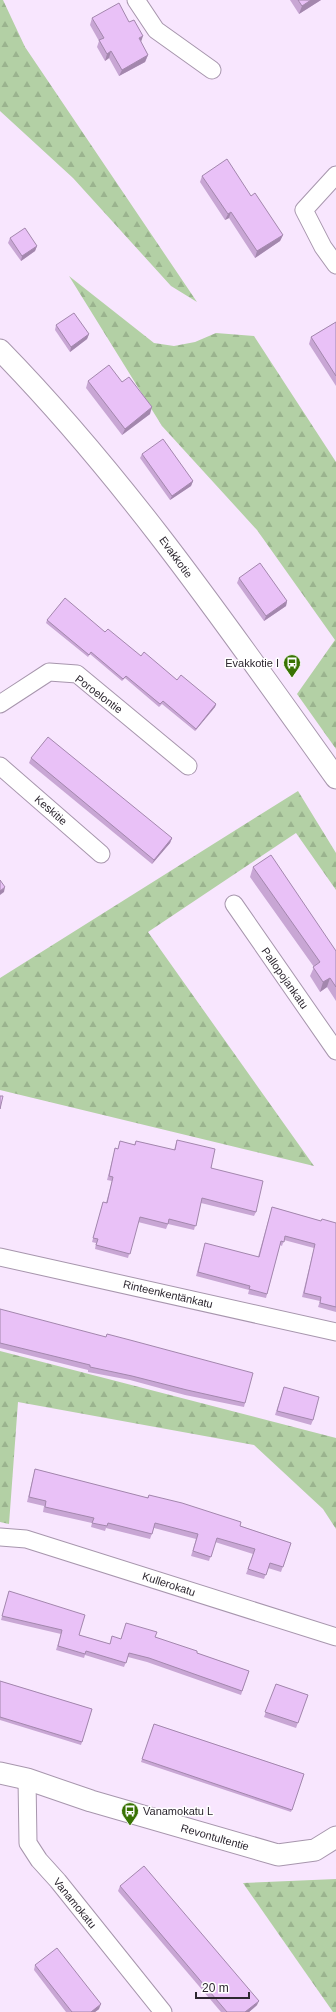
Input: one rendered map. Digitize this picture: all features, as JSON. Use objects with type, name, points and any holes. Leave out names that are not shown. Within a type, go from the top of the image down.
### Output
[{"type":"street","points":[[136,0],[156,30],[212,70]]},
{"type":"street","points":[[336,175],[304,210],[323,247],[336,266]]},
{"type":"street","name":"Evakkotie","points":[[0,350],[33,384],[156,530],[336,778]]},
{"type":"street","name":"Poroelontie","points":[[0,704],[49,672],[76,674],[188,766]]},
{"type":"street","name":"Keskitie","points":[[0,766],[101,854]]},
{"type":"street","name":"Pallopojankatu","points":[[234,904],[336,1051]]},
{"type":"street","name":"Rinteenkentänkatu","points":[[0,1257],[336,1332]]},
{"type":"street","name":"Kullerokatu","points":[[0,1537],[26,1539],[336,1637]]},
{"type":"street","name":"Revontultentie","points":[[0,1773],[27,1779],[91,1801],[278,1855],[315,1850],[336,1837]]},
{"type":"street","name":"Vanamokatu","points":[[27,1779],[28,1843],[39,1860],[58,1881],[163,2012]]},
{"type":"green space","points":[[0,0],[3,0],[25,47],[197,302],[171,286],[73,178],[0,111]]},
{"type":"green space","points":[[69,276],[154,343],[174,346],[195,342],[216,333],[254,336],[336,462],[336,749],[297,694],[335,640],[257,530],[162,426]]},
{"type":"green space","points":[[298,791],[336,853],[336,890],[296,833],[148,932],[314,1166],[0,1090],[0,978]]},
{"type":"green space","points":[[0,1351],[336,1438],[336,1529],[323,1509],[254,1445],[18,1402],[9,1524],[0,1522]]},
{"type":"green space","points":[[336,1879],[336,2012],[333,2012],[243,1883]]},
{"type":"building","points":[[298,0],[311,0],[302,6]]},
{"type":"building","points":[[119,3],[129,22],[134,20],[143,36],[139,38],[148,55],[122,70],[111,51],[107,54],[99,40],[104,38],[92,18]]},
{"type":"building","points":[[227,159],[251,196],[255,193],[283,235],[257,251],[231,212],[228,214],[202,176]]},
{"type":"building","points":[[25,228],[37,246],[22,256],[10,238]]},
{"type":"building","points":[[74,313],[89,334],[71,347],[56,325]]},
{"type":"building","points":[[336,322],[336,376],[311,337]]},
{"type":"building","points":[[109,365],[122,382],[129,377],[152,407],[125,429],[88,381]]},
{"type":"building","points":[[163,439],[193,481],[172,496],[142,454]]},
{"type":"building","points":[[260,563],[287,601],[266,616],[239,578]]},
{"type":"building","points":[[65,598],[105,632],[108,629],[141,656],[144,652],[177,680],[181,675],[216,704],[196,729],[163,701],[160,704],[126,676],[123,679],[91,652],[89,655],[47,620]]},
{"type":"building","points":[[48,737],[172,838],[154,860],[31,758]]},
{"type":"building","points":[[271,855],[336,951],[336,987],[330,978],[323,982],[313,967],[320,962],[253,867]]},
{"type":"building","points":[[0,880],[5,887],[0,891]]},
{"type":"building","points":[[0,1096],[3,1096],[0,1109]]},
{"type":"building","points":[[177,1140],[215,1149],[211,1168],[263,1181],[256,1212],[202,1198],[196,1226],[169,1219],[168,1224],[140,1217],[130,1254],[96,1245],[98,1239],[93,1238],[103,1202],[107,1203],[113,1177],[109,1176],[115,1148],[118,1149],[120,1141],[135,1145],[136,1141],[175,1150]]},
{"type":"building","points":[[272,1207],[321,1221],[322,1219],[336,1223],[336,1307],[320,1303],[321,1297],[304,1293],[315,1244],[285,1236],[284,1242],[281,1241],[267,1294],[249,1289],[250,1286],[198,1272],[205,1243],[259,1257]]},
{"type":"building","points":[[0,1309],[106,1337],[107,1334],[253,1373],[245,1403],[90,1367],[90,1365],[0,1343]]},
{"type":"building","points":[[284,1387],[319,1397],[313,1420],[277,1411]]},
{"type":"building","points":[[35,1469],[148,1498],[149,1495],[182,1503],[241,1522],[240,1526],[291,1543],[283,1567],[270,1563],[266,1575],[248,1569],[255,1549],[217,1538],[211,1557],[193,1551],[198,1534],[155,1523],[152,1534],[108,1523],[107,1526],[92,1523],[94,1518],[45,1507],[46,1501],[29,1497]]},
{"type":"building","points":[[9,1591],[85,1615],[79,1635],[110,1644],[112,1636],[121,1639],[126,1623],[157,1632],[155,1637],[249,1671],[242,1691],[149,1658],[129,1653],[126,1663],[86,1651],[85,1654],[58,1646],[62,1630],[2,1616]]},
{"type":"building","points":[[0,1681],[92,1709],[82,1742],[0,1717]]},
{"type":"building","points":[[276,1684],[308,1695],[298,1723],[265,1712]]},
{"type":"building","points":[[154,1724],[304,1774],[292,1810],[142,1759]]},
{"type":"building","points":[[144,1866],[259,2001],[245,2012],[227,2012],[120,1886]]},
{"type":"building","points":[[57,1948],[101,2004],[91,2012],[72,2012],[35,1965]]},
{"type":"place","name":"Evakkotie I","points":[[292,678]]},
{"type":"place","name":"Vanamokatu L","points":[[130,1826]]}]
